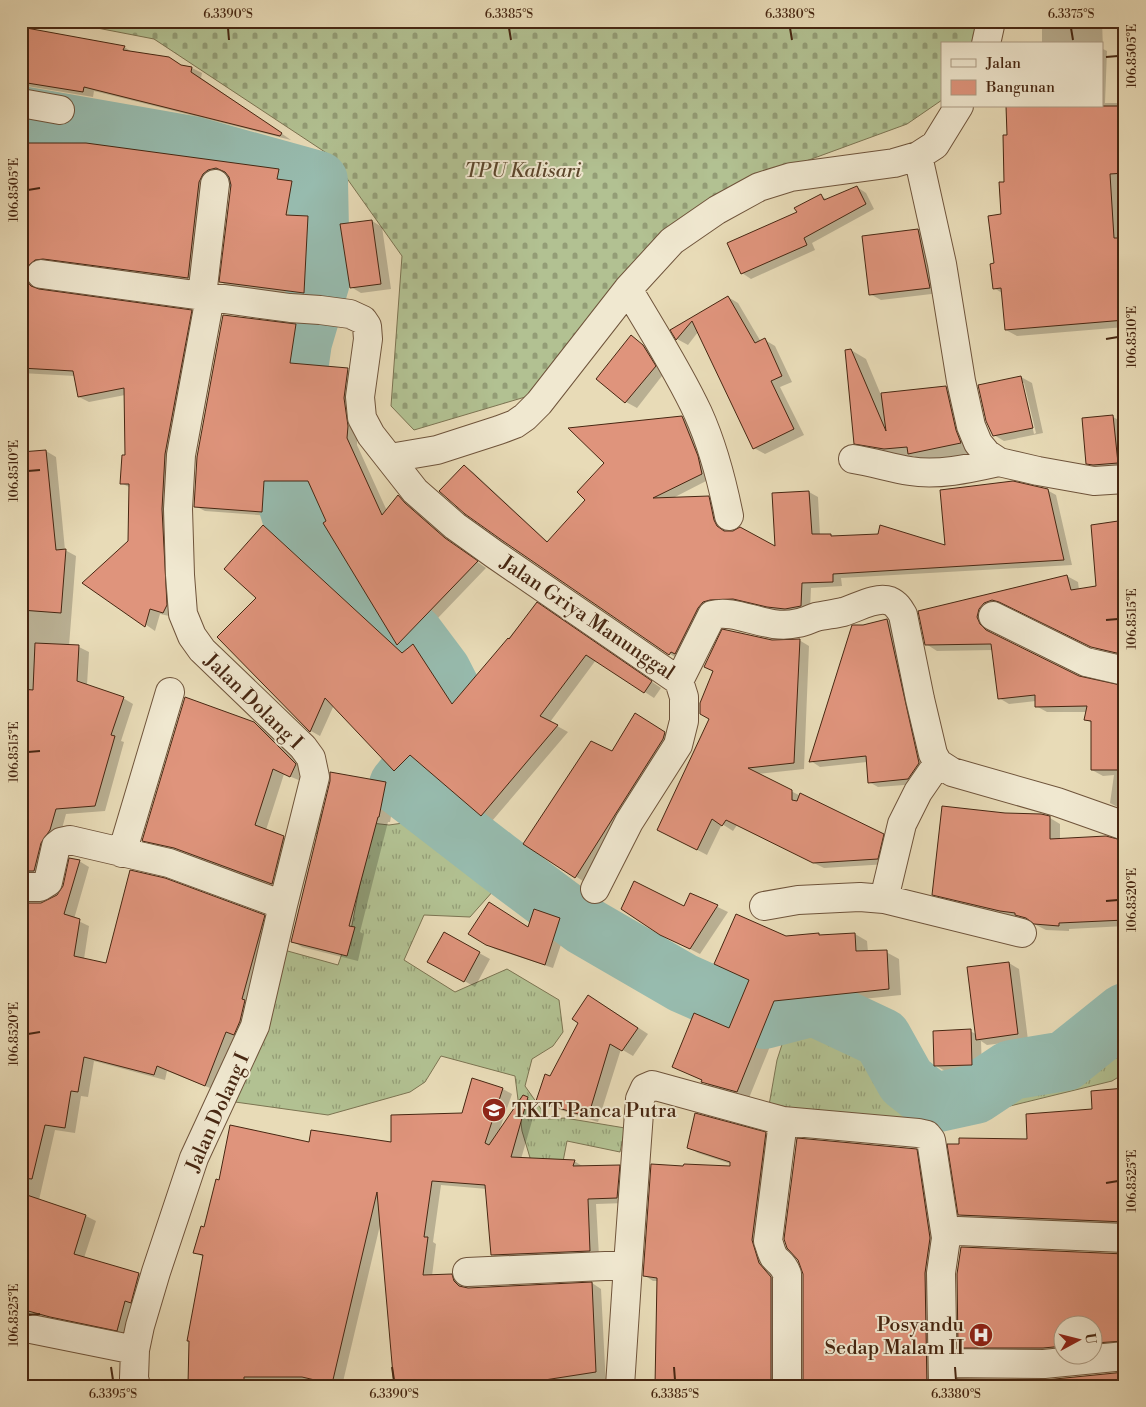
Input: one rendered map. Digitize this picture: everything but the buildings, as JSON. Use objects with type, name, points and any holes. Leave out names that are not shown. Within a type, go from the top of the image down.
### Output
[{"type":"street","points":[[986,42],[991,21]]},
{"type":"street","points":[[21,103],[60,110]]},
{"type":"street","points":[[41,274],[290,308],[350,314],[363,320],[367,326],[368,339],[360,409],[366,427],[390,458],[437,450],[516,424],[525,417],[539,403],[628,289],[672,241],[717,210],[759,187],[791,177],[894,163],[918,156],[935,145],[958,108]]},
{"type":"street","points":[[918,156],[942,264],[961,381],[971,426],[978,443],[987,454],[999,462],[1094,481],[1125,479]]},
{"type":"street","name":"Jalan Dolang I","points":[[136,1386],[134,1378],[135,1350],[140,1326],[194,1158],[255,1026],[315,777],[311,758],[303,747],[202,650],[192,636],[183,614],[178,509],[181,455],[206,297],[215,184]]},
{"type":"street","points":[[628,289],[698,414],[712,448],[722,480],[729,516]]},
{"type":"street","name":"Jalan Griya Manunggal","points":[[390,458],[415,491],[455,526],[679,681],[712,615],[727,614],[765,624],[783,626],[842,612],[870,602],[891,601],[903,615],[928,733],[938,763]]},
{"type":"street","points":[[853,459],[910,471],[925,472],[962,470],[999,462]]},
{"type":"street","points":[[993,616],[1086,662],[1125,671]]},
{"type":"street","points":[[595,889],[629,822],[678,745],[684,721],[684,697],[679,681]]},
{"type":"street","points":[[122,853],[170,692]]},
{"type":"street","points":[[884,900],[902,824],[918,792],[938,763],[952,772],[1057,802],[1125,826]]},
{"type":"street","points":[[21,887],[40,886],[48,882],[56,846],[61,842],[70,840],[169,863],[283,905]]},
{"type":"street","points":[[764,906],[829,897],[860,897],[884,900],[1022,933]]},
{"type":"street","points":[[620,1386],[640,1099],[645,1088],[652,1085],[783,1121],[927,1135],[931,1140],[946,1238],[941,1273],[943,1374],[1125,1356]]},
{"type":"street","points":[[783,1121],[768,1241],[770,1250],[775,1258],[784,1264],[787,1274],[787,1386]]},
{"type":"street","points":[[946,1238],[958,1231],[1125,1238]]},
{"type":"street","points":[[467,1272],[628,1264]]},
{"type":"street","points":[[21,1327],[135,1350]]},
{"type":"green space","name":"TPU Kalisari","points":[[61,21],[978,21],[976,42],[941,42],[941,101],[907,124],[757,179],[644,255],[542,392],[414,430],[391,406],[402,256],[331,156],[154,39]]},
{"type":"green space","points":[[315,812],[335,819],[389,825],[425,820],[502,881],[470,917],[424,915],[404,960],[455,992],[507,969],[559,1000],[563,1032],[553,1046],[532,1059],[525,1086],[548,1119],[565,1118],[625,1128],[620,1152],[567,1141],[560,1177],[534,1171],[522,1131],[515,1076],[441,1056],[425,1082],[410,1092],[328,1115],[228,1101],[266,945],[338,965],[352,925],[365,857],[303,827]]},
{"type":"green space","points":[[806,1019],[830,1022],[859,1032],[883,1048],[903,1081],[921,1102],[933,1111],[1006,1087],[1024,1072],[1066,1066],[1092,1055],[1113,1032],[1125,1024],[1125,1073],[1112,1081],[1010,1106],[956,1122],[915,1130],[768,1111],[777,1060],[787,1029]]},
{"type":"waterway","points":[[21,116],[192,146],[318,181],[320,281],[302,342],[286,453],[284,491],[296,530],[414,635],[441,671],[460,708],[399,785],[583,925],[683,983],[764,1019],[814,1006],[882,1038],[906,1081],[934,1103],[975,1094],[1011,1070],[1065,1061],[1125,1013]]},
{"type":"place","name":"TKIT Panca Putra","points":[[494,1110]]},
{"type":"place","name":"Posyandu Sedap Malam II","points":[[981,1335]]}]
